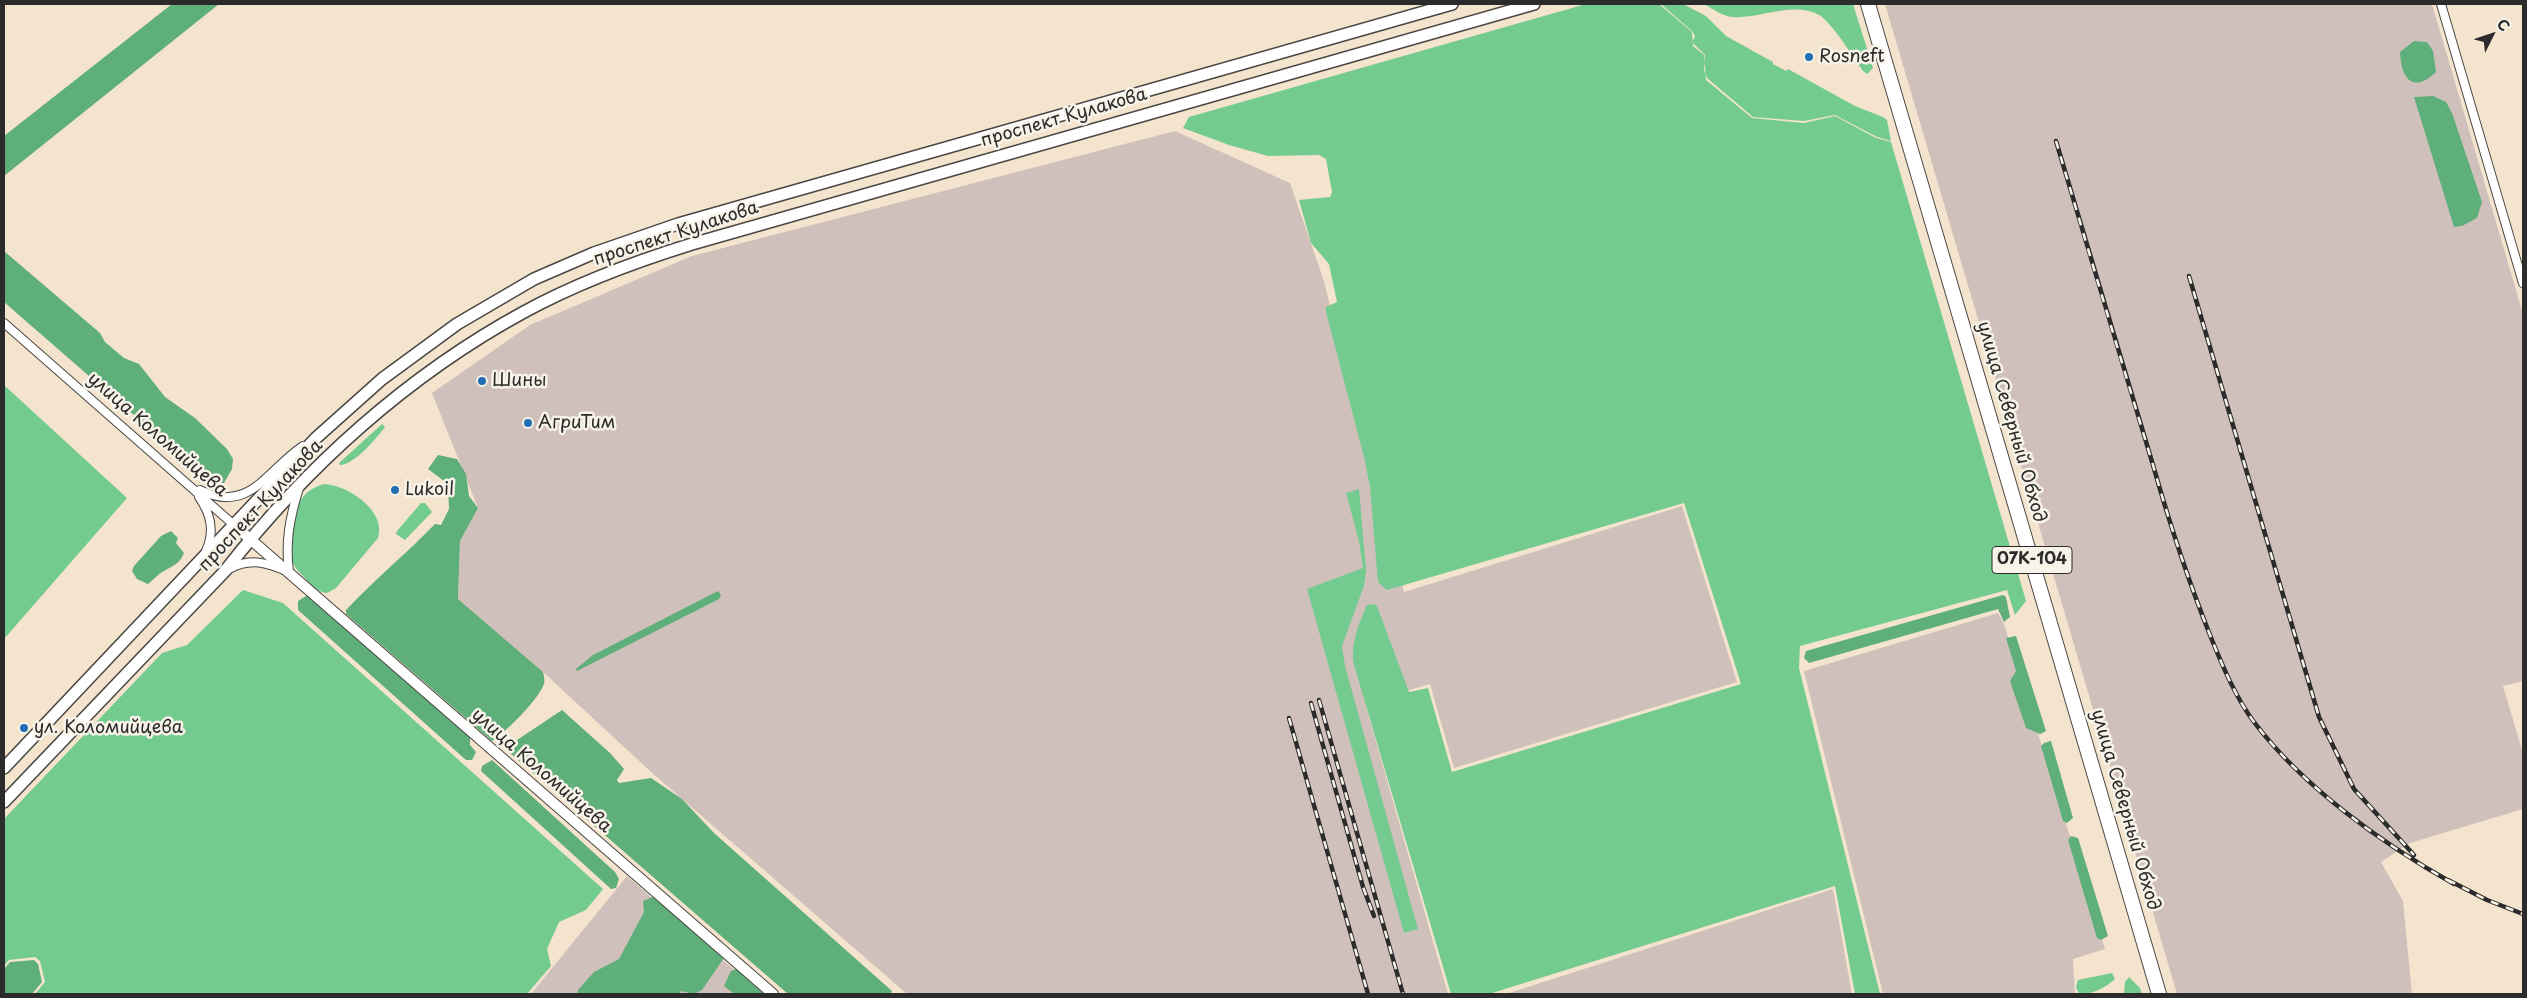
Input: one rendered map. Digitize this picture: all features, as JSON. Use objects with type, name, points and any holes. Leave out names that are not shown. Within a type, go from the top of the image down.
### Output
[{"type":"highway","name":"улица Северный Обход","points":[[1868,4],[2159,994]]},
{"type":"main road","name":"проспект Кулакова","points":[[4,768],[316,438],[375,385],[436,338],[534,279],[594,253],[678,224],[1452,4]]},
{"type":"main road","name":"проспект Кулакова","points":[[4,802],[225,571],[251,538],[301,483],[349,438],[409,388],[462,349],[525,311],[630,264],[754,225],[1534,4]]},
{"type":"street","points":[[2441,4],[2523,284]]},
{"type":"street","name":"улица Коломийцева","points":[[4,323],[773,994]]},
{"type":"street","points":[[190,485],[222,498],[242,496],[255,488],[297,450],[316,438]]},
{"type":"street","points":[[289,572],[286,538],[290,515],[301,483]]},
{"type":"street","points":[[190,485],[211,518],[212,534],[202,560]]},
{"type":"street","name":"улица Коломийцева","points":[[225,571],[244,563],[255,561],[289,572]]},
{"type":"shaded area","points":[[1885,4],[2432,4],[2523,314],[2523,681],[2503,686],[2523,753],[2523,809],[2410,843],[2381,862],[2403,901],[2412,994],[2177,994]]},
{"type":"shaded area","points":[[1175,131],[1290,183],[1323,278],[1404,592],[1682,506],[1737,682],[1454,768],[1430,684],[1365,703],[1448,994],[907,994],[651,772],[543,672],[458,599],[460,541],[478,508],[432,393],[530,325],[692,256]]},
{"type":"shaded area","points":[[1998,613],[2004,624],[2105,949],[2073,959],[2075,994],[1883,994],[1804,671]]},
{"type":"shaded area","points":[[627,876],[762,994],[531,994]]},
{"type":"shaded area","points":[[1833,889],[1852,994],[1506,994]]},
{"type":"green space","points":[[172,4],[219,4],[4,176],[4,136]]},
{"type":"green space","points":[[1586,4],[1659,4],[1692,32],[1693,46],[1704,55],[1706,80],[1752,118],[1804,123],[1835,116],[1876,138],[1891,142],[2026,601],[2015,615],[2007,590],[1800,646],[1799,668],[1880,994],[1855,994],[1835,886],[1489,994],[1451,994],[1354,665],[1354,641],[1367,605],[1374,604],[1377,606],[1409,692],[1428,688],[1452,772],[1741,684],[1684,503],[1387,590],[1378,582],[1370,487],[1365,461],[1326,312],[1326,307],[1337,302],[1329,264],[1311,243],[1299,200],[1330,197],[1332,192],[1326,159],[1319,155],[1268,156],[1229,145],[1183,128],[1189,117]]},
{"type":"green space","points":[[1661,4],[1683,4],[1706,16],[1726,36],[1773,62],[1773,64],[1786,71],[1788,69],[1855,106],[1883,117],[1887,120],[1891,141],[1877,137],[1835,115],[1804,121],[1753,117],[1707,78],[1704,70],[1705,55],[1692,42],[1695,37],[1693,32]]},
{"type":"green space","points":[[1704,4],[1853,4],[1873,68],[1867,74],[1863,71],[1844,42],[1821,16],[1800,10],[1788,10],[1732,17],[1721,14]]},
{"type":"green space","points":[[2414,41],[2427,42],[2433,51],[2436,72],[2428,79],[2420,82],[2409,80],[2401,61],[2400,52]]},
{"type":"green space","points":[[2433,96],[2446,102],[2452,113],[2482,202],[2477,218],[2462,226],[2454,227],[2414,97]]},
{"type":"green space","points":[[4,251],[100,333],[105,342],[124,358],[139,364],[165,397],[195,418],[227,449],[233,459],[232,469],[224,483],[213,484],[4,302]]},
{"type":"green space","points":[[4,385],[127,498],[4,639]]},
{"type":"green space","points":[[382,424],[385,427],[365,450],[352,461],[340,465],[339,463]]},
{"type":"green space","points":[[438,455],[457,459],[466,474],[469,496],[478,508],[460,541],[458,599],[543,672],[544,676],[544,684],[541,691],[529,707],[492,741],[346,614],[346,610],[435,524],[441,525],[449,509],[448,484],[428,469]]},
{"type":"green space","points":[[324,484],[344,489],[363,501],[377,518],[379,528],[378,538],[336,588],[327,593],[314,588],[298,571],[293,563],[291,551],[293,524],[300,502],[309,491]]},
{"type":"green space","points":[[1359,489],[1366,571],[1364,586],[1342,646],[1345,666],[1418,929],[1404,933],[1307,589],[1363,568],[1359,541],[1346,493]]},
{"type":"green space","points":[[421,503],[425,503],[432,512],[405,540],[396,534],[397,531]]},
{"type":"green space","points":[[171,531],[178,538],[176,543],[184,553],[180,560],[148,584],[137,579],[132,571],[134,566],[161,536]]},
{"type":"green space","points":[[243,590],[283,603],[603,889],[586,910],[559,922],[547,949],[551,966],[527,994],[35,994],[45,982],[40,961],[35,957],[9,960],[4,966],[4,819],[162,653],[187,645]]},
{"type":"green space","points":[[718,591],[721,595],[719,599],[577,671],[576,669],[593,655]]},
{"type":"green space","points":[[2003,595],[2006,597],[2010,617],[2004,622],[1998,609],[1809,663],[1804,658],[1806,651]]},
{"type":"green space","points":[[306,596],[312,597],[470,737],[470,745],[476,752],[472,760],[466,760],[298,610],[298,601]]},
{"type":"green space","points":[[2016,636],[2046,731],[2040,734],[2026,728],[2010,681],[2016,671],[2006,638]]},
{"type":"green space","points":[[562,710],[610,753],[624,769],[617,780],[619,783],[651,778],[682,799],[714,833],[892,991],[891,994],[788,994],[509,752],[517,740]]},
{"type":"green space","points":[[2051,741],[2073,818],[2067,823],[2063,821],[2041,746]]},
{"type":"green space","points":[[492,760],[615,872],[619,879],[616,888],[611,889],[481,771],[482,766]]},
{"type":"green space","points":[[2071,836],[2078,838],[2108,936],[2101,940],[2097,938],[2068,840]]},
{"type":"green space","points":[[657,895],[724,958],[702,990],[694,994],[681,991],[679,994],[577,994],[578,990],[594,972],[619,959],[644,912],[643,901]]},
{"type":"green space","points":[[34,960],[38,964],[42,982],[32,994],[4,994],[4,969],[10,962]]},
{"type":"green space","points":[[736,969],[764,994],[734,994],[724,986],[731,971]]},
{"type":"green space","points":[[2112,973],[2115,979],[2107,985],[2094,992],[2079,994],[2076,987],[2078,980]]},
{"type":"green space","points":[[2129,977],[2140,988],[2142,994],[2124,994],[2125,982]]},
{"type":"railway","points":[[2056,141],[2173,532],[2204,619],[2236,693],[2247,713],[2274,746],[2296,770],[2321,792],[2373,833],[2454,884]]},
{"type":"railway","points":[[2189,276],[2319,717],[2354,789],[2414,855]]},
{"type":"railway","points":[[1319,700],[1403,994]]},
{"type":"railway","points":[[1311,703],[1363,887],[1374,916]]},
{"type":"railway","points":[[1289,718],[1368,994]]},
{"type":"railway","points":[[2448,880],[2487,900],[2523,914]]},
{"type":"place","name":"Rosneft","points":[[1809,57]]},
{"type":"place","name":"Шины","points":[[482,381]]},
{"type":"place","name":"АгриТим","points":[[528,423]]},
{"type":"place","name":"Lukoil","points":[[395,490]]},
{"type":"place","name":"ул. Коломийцева","points":[[24,728]]}]
